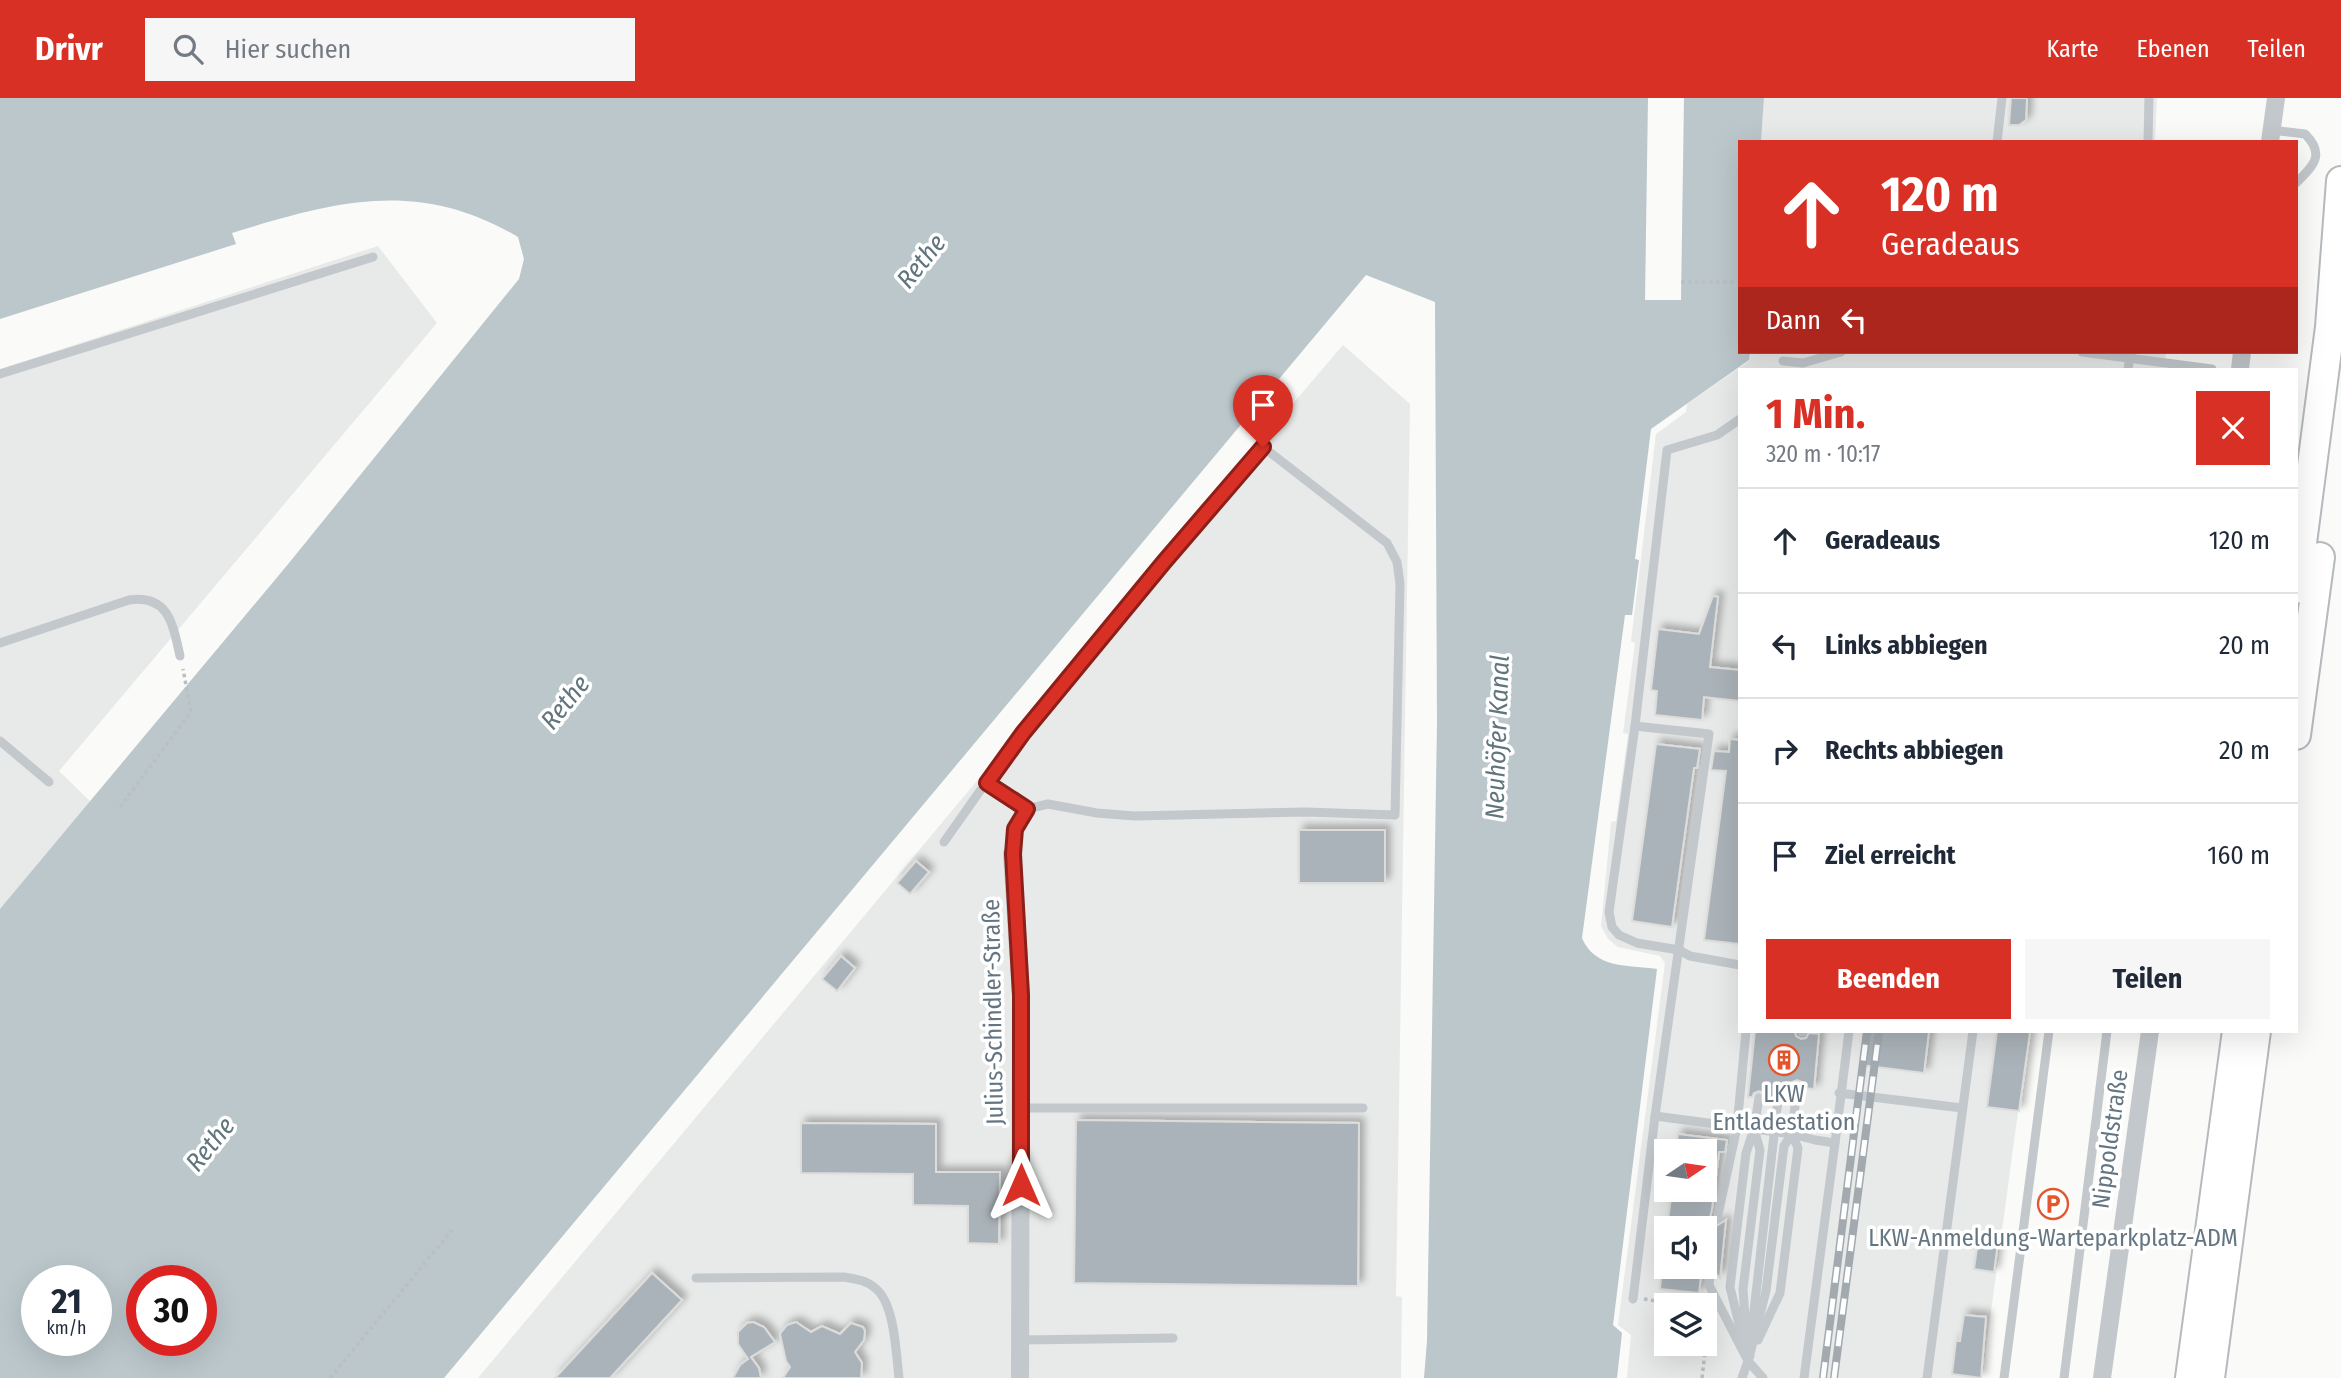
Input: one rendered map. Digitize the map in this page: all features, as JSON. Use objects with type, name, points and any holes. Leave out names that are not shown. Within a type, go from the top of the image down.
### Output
[{"type":"main road","points":[[2298,574],[2324,375],[2341,181]]},
{"type":"main road","points":[[2298,720],[2341,396]]},
{"type":"main road","points":[[2190,1378],[2237,1033]]},
{"type":"main road","points":[[2210,1378],[2256,1033]]},
{"type":"street","points":[[2271,136],[2276,98]]},
{"type":"street","name":"Julius-Schindler-Straße","points":[[1013,854],[1021,995],[1020,1378]]},
{"type":"street","name":"Nippoldstraße","points":[[2102,1378],[2150,1033]]},
{"type":"lane","points":[[1997,140],[2002,98]]},
{"type":"lane","points":[[2148,140],[2149,98]]},
{"type":"lane","points":[[2271,136],[2305,134],[2316,148],[2314,163],[2298,181]]},
{"type":"lane","points":[[0,374],[373,257]]},
{"type":"lane","points":[[1783,361],[1803,363],[1835,354]]},
{"type":"lane","points":[[2130,355],[2207,368]]},
{"type":"lane","points":[[1738,420],[1717,435],[1667,450],[1635,726],[1609,912],[1612,927],[1619,935],[1637,943],[1738,965]]},
{"type":"lane","points":[[944,842],[1023,733],[1263,447],[1387,543],[1397,562],[1400,584],[1395,815],[1306,813],[1135,816],[1097,813],[1048,804],[1027,809],[1015,829],[1013,854]]},
{"type":"lane","points":[[0,643],[129,600],[143,598],[165,610],[173,625],[180,656]]},
{"type":"lane","points":[[1633,1299],[1655,1116],[1709,734],[1635,726]]},
{"type":"lane","points":[[0,741],[48,782]]},
{"type":"lane","points":[[987,783],[1027,809]]},
{"type":"lane","points":[[1717,1219],[1737,1127],[1746,1033]]},
{"type":"lane","points":[[1804,1378],[1849,1033]]},
{"type":"lane","points":[[1927,1378],[1973,1033]]},
{"type":"lane","points":[[2004,1378],[2049,1033]]},
{"type":"lane","points":[[2064,1378],[2107,1033]]},
{"type":"lane","points":[[1742,1378],[1766,1291],[1784,1146],[1792,1134],[1797,1087]]},
{"type":"lane","points":[[1839,1093],[1962,1108]]},
{"type":"lane","points":[[1748,1361],[1730,1287],[1746,1153],[1754,1129],[1759,1098]]},
{"type":"lane","points":[[1748,1361],[1778,1100]]},
{"type":"lane","points":[[1021,1108],[1363,1108]]},
{"type":"lane","points":[[1655,1116],[1792,1134],[1835,1143]]},
{"type":"lane","points":[[1748,1361],[1743,1289],[1760,1150],[1754,1129]]},
{"type":"lane","points":[[1748,1361],[1780,1293],[1798,1148],[1792,1134]]},
{"type":"lane","points":[[696,1278],[844,1277],[865,1281],[877,1289],[889,1309],[900,1378]]},
{"type":"lane","points":[[1710,1281],[1748,1361],[1763,1378]]},
{"type":"lane","points":[[1021,1340],[1173,1338]]},
{"type":"path","points":[[1681,282],[1738,282]]},
{"type":"path","points":[[120,807],[191,712],[180,656]]},
{"type":"path","points":[[330,1378],[452,1230]]},
{"type":"path","points":[[1633,1299],[1654,1302]]},
{"type":"path","points":[[1702,1378],[1705,1356]]},
{"type":"shaded area","points":[[1764,98],[2157,98],[2155,140],[1761,140]]},
{"type":"shaded area","points":[[378,246],[437,323],[59,771],[94,805],[0,919],[0,369]]},
{"type":"shaded area","points":[[1343,345],[1410,404],[1396,1296],[1402,1297],[1401,1378],[478,1378],[1152,568]]},
{"type":"shaded area","points":[[1750,354],[2166,354],[2164,368],[1739,368],[1749,361]]},
{"type":"shaded area","points":[[1738,369],[1738,1033],[2029,1033],[1982,1378],[1627,1378],[1631,1335],[1618,1325],[1665,963],[1660,956],[1618,947],[1608,939],[1601,926],[1611,822],[1616,821],[1628,734],[1623,733],[1635,643],[1631,641],[1656,434],[1686,412],[1687,404]]},
{"type":"water","points":[[0,98],[1764,98],[1761,140],[1738,140],[1738,354],[1750,354],[1749,360],[1651,429],[1635,559],[1639,560],[1632,615],[1625,615],[1582,938],[1595,955],[1604,960],[1624,966],[1657,969],[1613,1325],[1622,1333],[1617,1378],[1424,1378],[1427,1341],[1437,723],[1435,302],[1366,275],[444,1378],[0,1378],[0,909],[289,563],[519,279],[524,259],[518,237],[481,219],[446,207],[411,201],[342,205],[232,233],[236,244],[0,319]]},
{"type":"pier","points":[[1648,98],[1684,98],[1681,300],[1645,300]]},
{"type":"building","points":[[2011,98],[2027,98],[2026,120],[2019,125],[2009,125]]},
{"type":"building","points":[[1713,596],[1718,597],[1710,667],[1738,670],[1738,701],[1704,697],[1702,720],[1655,715],[1657,691],[1651,690],[1658,629],[1699,634]]},
{"type":"building","points":[[1730,739],[1738,740],[1738,944],[1704,940],[1726,771],[1711,770],[1714,751],[1729,752]]},
{"type":"building","points":[[1656,744],[1700,749],[1697,768],[1694,768],[1672,927],[1632,921]]},
{"type":"building","points":[[1299,830],[1385,830],[1385,883],[1299,883]]},
{"type":"building","points":[[916,861],[929,872],[910,894],[897,883]]},
{"type":"building","points":[[841,956],[855,968],[837,991],[822,979]]},
{"type":"building","name":"LKW Entladestation","points":[[1755,1033],[1795,1033],[1801,1039],[1806,1038],[1809,1033],[1819,1034],[1814,1089],[1804,1088],[1802,1082],[1797,1080],[1786,1086],[1784,1097],[1778,1093],[1771,1099],[1766,1099],[1764,1093],[1759,1091],[1748,1097]]},
{"type":"building","points":[[1865,1033],[1929,1033],[1924,1073],[1861,1065]]},
{"type":"building","points":[[1997,1033],[2030,1033],[2019,1111],[1987,1107]]},
{"type":"building","points":[[1076,1120],[1359,1123],[1358,1286],[1074,1283]]},
{"type":"building","points":[[801,1123],[936,1124],[936,1172],[1000,1172],[999,1244],[968,1243],[968,1206],[913,1205],[913,1174],[801,1173]]},
{"type":"building","points":[[1678,1134],[1727,1140],[1725,1152],[1719,1152],[1717,1168],[1717,1139],[1677,1139]]},
{"type":"building","points":[[1670,1202],[1713,1202],[1710,1216],[1669,1216]]},
{"type":"building","points":[[1726,1220],[1720,1278],[1717,1275],[1717,1225]]},
{"type":"building","points":[[1978,1241],[1998,1243],[1994,1272],[1974,1269]]},
{"type":"building","points":[[652,1273],[682,1300],[610,1378],[555,1378]]},
{"type":"building","points":[[1661,1279],[1701,1279],[1699,1293],[1660,1289]]},
{"type":"building","points":[[1964,1315],[1986,1317],[1981,1378],[1952,1374],[1956,1341],[1960,1341]]},
{"type":"building","points":[[753,1322],[764,1327],[775,1342],[751,1357],[759,1368],[761,1378],[733,1378],[740,1365],[748,1359],[738,1344],[738,1332],[747,1323]]},
{"type":"building","points":[[796,1322],[811,1332],[822,1326],[840,1334],[851,1323],[863,1327],[864,1340],[855,1352],[862,1363],[861,1378],[783,1378],[790,1367],[780,1334],[787,1325]]},
{"type":"railway","points":[[1823,1378],[1867,1033]]},
{"type":"railway","points":[[1834,1378],[1879,1033]]},
{"type":"place","name":"LKW Entladestation","points":[[1784,1060]]},
{"type":"place","name":"LKW-Anmeldung-Warteparkplatz-ADM","points":[[2053,1204]]},
{"type":"route","points":[[1021,1185],[1021,995],[1013,854],[1015,829],[1027,809],[987,783],[1023,733],[1263,447]]},
{"type":"water label","name":"Rethe","points":[[921,261]]},
{"type":"water label","name":"Rethe","points":[[565,702]]},
{"type":"water label","name":"Neuhöfer Kanal","points":[[1497,737]]},
{"type":"water label","name":"Rethe","points":[[210,1144]]}]
